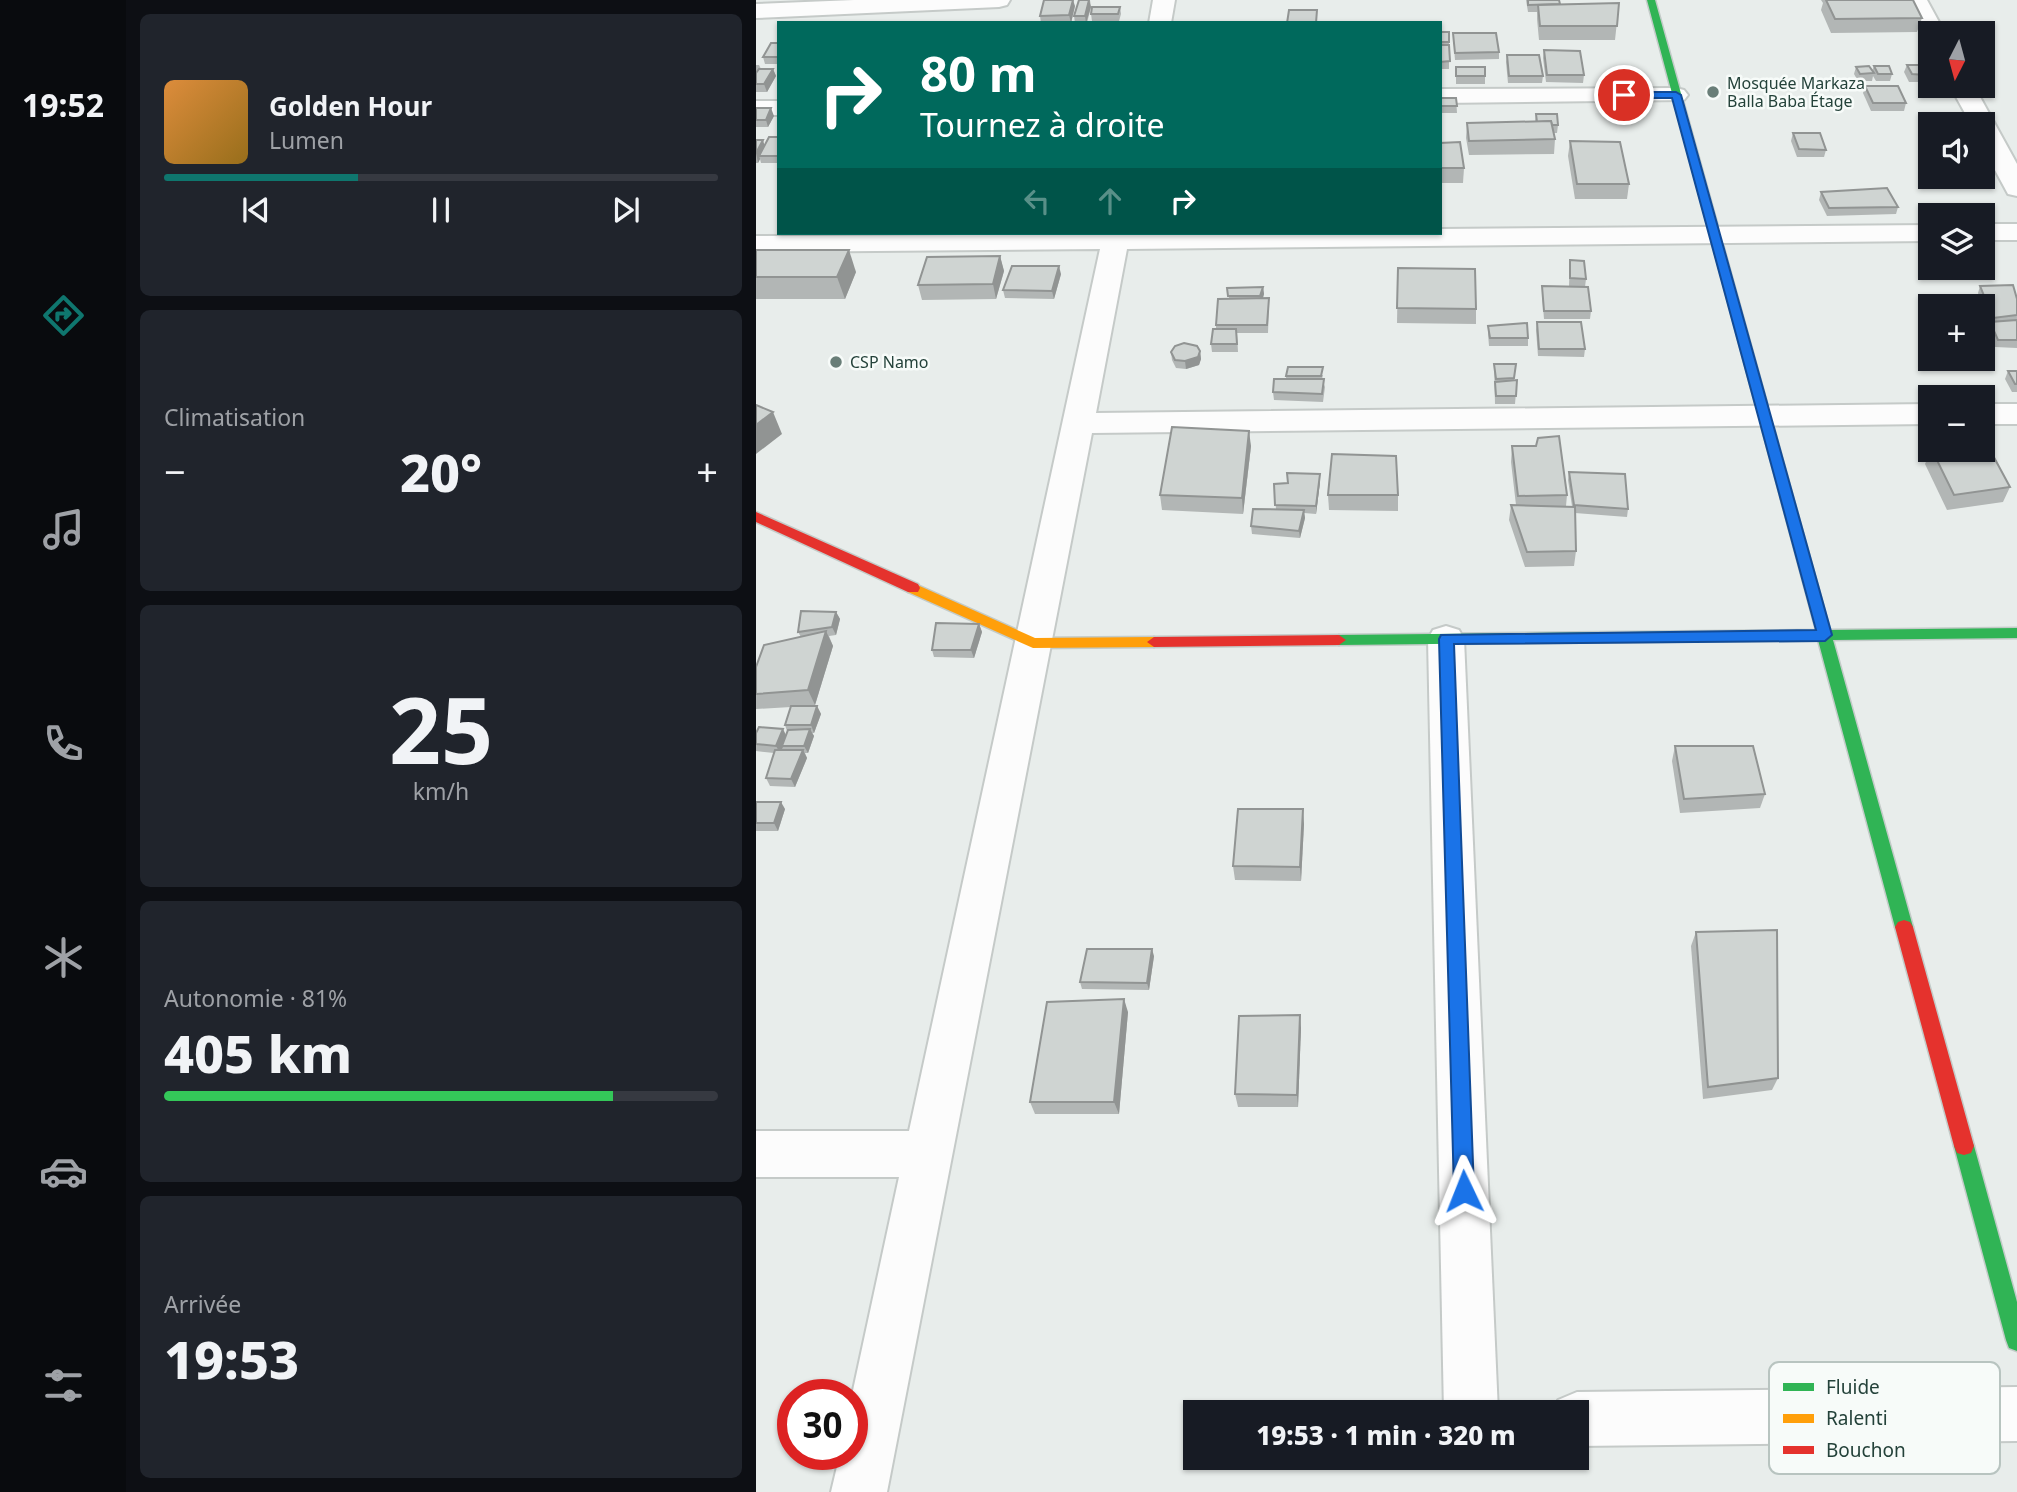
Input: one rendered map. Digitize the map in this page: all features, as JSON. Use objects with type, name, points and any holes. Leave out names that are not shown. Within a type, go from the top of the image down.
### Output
[{"type":"street","points":[[756,11],[999,0]]},
{"type":"street","points":[[1160,21],[1164,0]]},
{"type":"street","points":[[1651,0],[2017,1340]]},
{"type":"street","points":[[1916,0],[1927,21]]},
{"type":"street","points":[[1442,96],[1676,95]]},
{"type":"street","points":[[756,108],[777,108]]},
{"type":"street","points":[[1995,147],[2017,188]]},
{"type":"street","points":[[1995,232],[2017,232]]},
{"type":"street","points":[[756,244],[1116,237],[1918,233]]},
{"type":"street","points":[[859,1492],[1116,237]]},
{"type":"street","points":[[1078,423],[1918,414]]},
{"type":"street","points":[[1995,414],[2017,414]]},
{"type":"street","points":[[756,517],[1033,643],[2017,633]]},
{"type":"street","points":[[1446,639],[1471,1400]]},
{"type":"street","points":[[756,1154],[929,1154]]},
{"type":"street","points":[[1589,1419],[1769,1417]]},
{"type":"building","points":[[1044,0],[1073,0],[1069,15],[1040,16]]},
{"type":"building","points":[[1079,0],[1089,0],[1085,16],[1074,16]]},
{"type":"building","points":[[1528,0],[1559,0],[1560,4],[1528,5]]},
{"type":"building","points":[[1826,0],[1913,0],[1922,18],[1835,19]]},
{"type":"building","points":[[1619,3],[1617,26],[1540,26],[1538,5]]},
{"type":"building","points":[[1092,7],[1120,7],[1118,14],[1091,14]]},
{"type":"building","points":[[1289,10],[1317,10],[1316,21],[1287,21]]},
{"type":"building","points":[[1442,32],[1449,32],[1449,42],[1442,42]]},
{"type":"building","points":[[1453,33],[1496,33],[1499,52],[1455,53]]},
{"type":"building","points":[[771,43],[777,43],[777,57],[763,57]]},
{"type":"building","points":[[1442,45],[1449,45],[1450,61],[1442,62]]},
{"type":"building","points":[[1544,50],[1580,51],[1584,75],[1547,75]]},
{"type":"building","points":[[1507,55],[1539,55],[1543,76],[1509,76]]},
{"type":"building","points":[[1907,65],[1918,65],[1918,74],[1912,74]]},
{"type":"building","points":[[1869,66],[1874,73],[1860,74],[1856,67]]},
{"type":"building","points":[[1874,66],[1889,66],[1892,74],[1878,74]]},
{"type":"building","points":[[1456,67],[1485,67],[1485,76],[1456,76]]},
{"type":"building","points":[[759,69],[773,69],[764,84],[756,84],[756,73]]},
{"type":"building","points":[[1865,86],[1898,86],[1906,103],[1873,103]]},
{"type":"building","points":[[1442,98],[1456,98],[1457,106],[1442,106]]},
{"type":"building","points":[[756,108],[771,108],[766,120],[756,120]]},
{"type":"building","points":[[1536,114],[1557,114],[1558,125],[1552,125],[1551,121],[1537,122]]},
{"type":"building","points":[[1551,121],[1555,139],[1469,141],[1467,123]]},
{"type":"building","points":[[1793,133],[1820,133],[1826,150],[1799,149]]},
{"type":"building","points":[[769,137],[777,137],[777,156],[759,156]]},
{"type":"building","points":[[756,140],[763,140],[756,153]]},
{"type":"building","points":[[1570,141],[1620,142],[1629,184],[1577,184]]},
{"type":"building","points":[[1460,142],[1464,168],[1442,168],[1442,143]]},
{"type":"building","points":[[1887,188],[1898,207],[1829,208],[1821,192]]},
{"type":"building","points":[[756,250],[849,250],[837,277],[756,277]]},
{"type":"building","points":[[1000,256],[993,284],[918,285],[927,257]]},
{"type":"building","points":[[1570,260],[1584,261],[1586,279],[1570,278]]},
{"type":"building","points":[[1012,266],[1059,266],[1052,291],[1003,290]]},
{"type":"building","points":[[1398,268],[1475,269],[1476,309],[1397,308]]},
{"type":"building","points":[[2013,285],[2017,299],[2017,315],[1995,318],[1995,294],[1983,294],[1980,286]]},
{"type":"building","points":[[1542,286],[1588,287],[1591,311],[1544,311]]},
{"type":"building","points":[[1263,287],[1260,296],[1228,296],[1227,288]]},
{"type":"building","points":[[1269,298],[1267,325],[1216,325],[1218,299]]},
{"type":"building","points":[[2017,320],[2017,340],[1998,340],[1995,322]]},
{"type":"building","points":[[1537,322],[1581,322],[1585,349],[1539,349]]},
{"type":"building","points":[[1527,323],[1528,338],[1490,338],[1488,326]]},
{"type":"building","points":[[1213,329],[1236,329],[1237,344],[1211,344]]},
{"type":"building","points":[[1184,343],[1197,346],[1200,351],[1198,357],[1185,361],[1175,360],[1171,352],[1175,346]]},
{"type":"building","points":[[1494,364],[1516,364],[1514,378],[1496,379]]},
{"type":"building","points":[[1288,367],[1323,367],[1321,376],[1286,376]]},
{"type":"building","points":[[2008,371],[2017,371],[2017,384],[2015,384]]},
{"type":"building","points":[[1274,379],[1324,379],[1322,394],[1273,392]]},
{"type":"building","points":[[1517,380],[1516,396],[1496,396],[1495,382]]},
{"type":"building","points":[[756,405],[773,412],[756,425]]},
{"type":"building","points":[[1172,427],[1249,431],[1242,498],[1160,495]]},
{"type":"building","points":[[1559,436],[1567,495],[1518,496],[1512,446],[1536,446],[1538,438]]},
{"type":"building","points":[[1332,454],[1396,456],[1398,495],[1328,495]]},
{"type":"building","points":[[1995,459],[2010,487],[1954,495],[1938,462],[1995,462]]},
{"type":"building","points":[[1569,472],[1625,474],[1628,509],[1574,505]]},
{"type":"building","points":[[1287,473],[1320,474],[1316,506],[1275,505],[1274,484],[1288,483]]},
{"type":"building","points":[[1511,505],[1575,507],[1576,551],[1527,552]]},
{"type":"building","points":[[1253,509],[1304,510],[1299,531],[1251,526]]},
{"type":"building","points":[[801,611],[836,612],[832,627],[798,632]]},
{"type":"building","points":[[936,623],[979,624],[971,650],[932,650]]},
{"type":"building","points":[[826,631],[808,690],[756,694],[756,667],[764,645]]},
{"type":"building","points":[[791,706],[817,706],[811,725],[785,725]]},
{"type":"building","points":[[759,727],[783,729],[776,746],[756,744]]},
{"type":"building","points":[[810,729],[804,746],[782,746],[788,730]]},
{"type":"building","points":[[1675,746],[1753,746],[1765,794],[1684,799]]},
{"type":"building","points":[[775,750],[803,750],[791,779],[766,778]]},
{"type":"building","points":[[756,802],[781,802],[774,823],[756,823]]},
{"type":"building","points":[[1238,809],[1303,809],[1300,867],[1233,866]]},
{"type":"building","points":[[1777,930],[1778,1078],[1708,1087],[1696,932]]},
{"type":"building","points":[[1087,949],[1152,949],[1147,983],[1080,982]]},
{"type":"building","points":[[1124,999],[1114,1102],[1030,1102],[1047,1002]]},
{"type":"building","points":[[1300,1015],[1297,1095],[1235,1094],[1239,1016]]},
{"type":"traffic: fast","points":[[1651,0],[1904,927]]},
{"type":"traffic: fast","points":[[1339,640],[2017,633]]},
{"type":"traffic: fast","points":[[1964,1146],[2017,1340]]},
{"type":"traffic: slow","points":[[913,588],[1033,643],[1154,642]]},
{"type":"traffic: jam","points":[[756,517],[913,588]]},
{"type":"traffic: jam","points":[[1154,642],[1339,640]]},
{"type":"traffic: jam","points":[[1904,927],[1964,1146]]},
{"type":"place","name":"Mosquée Markaza Balla Baba Étage","points":[[1713,92]]},
{"type":"place","name":"CSP Namo","points":[[836,362]]},
{"type":"route","points":[[1464,1191],[1446,639],[1825,635],[1676,95],[1624,95]]}]
